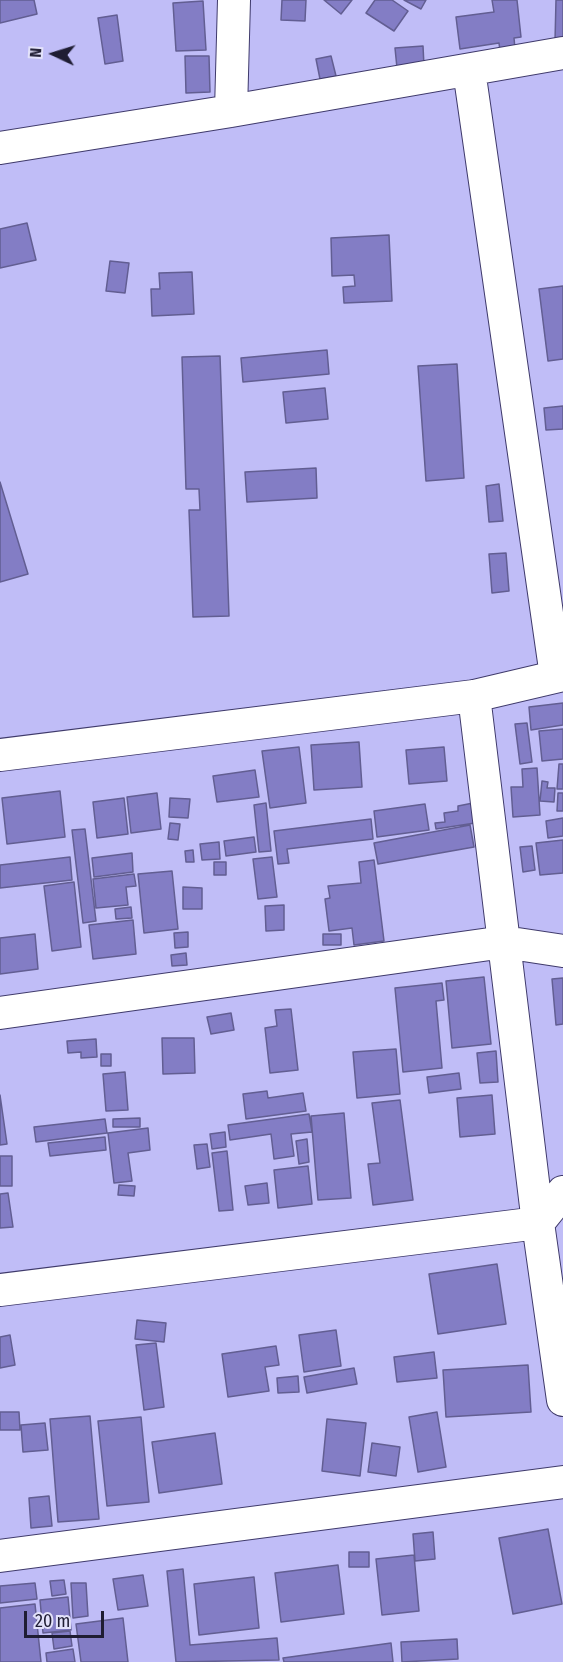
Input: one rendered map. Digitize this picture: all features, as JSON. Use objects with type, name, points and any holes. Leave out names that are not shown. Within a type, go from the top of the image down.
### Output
[{"type":"street","points":[[231,111],[234,0]]},
{"type":"street","points":[[0,148],[231,111],[563,53]]},
{"type":"street","points":[[0,755],[474,696],[560,675],[469,70]]},
{"type":"street","points":[[474,696],[538,1223],[563,1400]]},
{"type":"street","points":[[0,1013],[504,942],[563,951]]},
{"type":"street","points":[[0,1290],[538,1223],[562,1196]]},
{"type":"street","points":[[0,1556],[563,1482]]},
{"type":"building","points":[[0,0],[34,0],[37,14],[0,23]]},
{"type":"building","points":[[282,0],[306,0],[305,21],[281,20]]},
{"type":"building","points":[[324,0],[352,0],[341,14]]},
{"type":"building","points":[[375,0],[392,0],[408,11],[394,31],[366,13]]},
{"type":"building","points":[[404,0],[426,0],[421,9]]},
{"type":"building","points":[[492,0],[517,0],[521,37],[514,38],[515,49],[500,51],[499,43],[460,49],[456,17],[494,12]]},
{"type":"building","points":[[556,0],[563,0],[563,41],[555,41]]},
{"type":"building","points":[[203,1],[206,50],[176,51],[173,3]]},
{"type":"building","points":[[117,15],[123,61],[105,64],[98,18]]},
{"type":"building","points":[[423,46],[424,66],[397,68],[395,48]]},
{"type":"building","points":[[185,56],[209,56],[210,92],[186,93]]},
{"type":"building","points":[[331,56],[336,76],[320,79],[316,59]]},
{"type":"building","points":[[27,223],[36,260],[0,268],[0,229]]},
{"type":"building","points":[[389,235],[392,301],[344,303],[343,287],[355,286],[354,275],[332,276],[331,238]]},
{"type":"building","points":[[110,261],[129,263],[125,293],[106,291]]},
{"type":"building","points":[[192,272],[194,314],[152,316],[151,289],[160,289],[159,273]]},
{"type":"building","points":[[563,286],[563,359],[548,361],[539,289]]},
{"type":"building","points":[[327,350],[329,374],[243,382],[241,358]]},
{"type":"building","points":[[220,356],[229,616],[193,617],[189,510],[200,510],[199,489],[186,489],[182,357]]},
{"type":"building","points":[[457,364],[464,478],[426,481],[418,366]]},
{"type":"building","points":[[325,388],[328,419],[286,423],[283,392]]},
{"type":"building","points":[[563,406],[563,429],[546,430],[544,408]]},
{"type":"building","points":[[316,468],[317,498],[247,502],[245,472]]},
{"type":"building","points":[[0,482],[28,574],[0,582]]},
{"type":"building","points":[[499,484],[503,521],[489,522],[486,486]]},
{"type":"building","points":[[506,553],[509,591],[492,593],[489,554]]},
{"type":"building","points":[[563,703],[563,725],[531,730],[529,707]]},
{"type":"building","points":[[527,723],[532,762],[520,764],[515,724]]},
{"type":"building","points":[[563,729],[563,759],[542,761],[539,731]]},
{"type":"building","points":[[359,742],[362,787],[314,790],[311,745]]},
{"type":"building","points":[[299,747],[306,803],[270,808],[262,751]]},
{"type":"building","points":[[444,747],[447,781],[409,784],[406,750]]},
{"type":"building","points":[[559,764],[563,764],[563,789],[557,789]]},
{"type":"building","points":[[537,768],[540,815],[513,817],[511,787],[523,787],[522,769]]},
{"type":"building","points":[[255,770],[259,797],[217,802],[213,776]]},
{"type":"building","points":[[542,781],[548,782],[547,788],[555,788],[554,802],[540,801]]},
{"type":"building","points":[[60,791],[65,837],[7,844],[2,798]]},
{"type":"building","points":[[157,793],[161,829],[131,833],[127,797]]},
{"type":"building","points":[[558,793],[563,793],[563,811],[557,811]]},
{"type":"building","points":[[124,798],[128,834],[97,838],[93,802]]},
{"type":"building","points":[[170,798],[190,799],[188,818],[169,817]]},
{"type":"building","points":[[266,803],[271,851],[259,852],[254,805]]},
{"type":"building","points":[[473,803],[475,823],[436,829],[435,823],[445,822],[444,813],[458,811],[458,806]]},
{"type":"building","points":[[425,804],[429,830],[377,837],[374,811]]},
{"type":"building","points":[[563,818],[563,836],[548,838],[546,821]]},
{"type":"building","points":[[371,819],[373,839],[287,849],[289,863],[278,864],[274,831]]},
{"type":"building","points":[[170,823],[180,824],[178,840],[168,839]]},
{"type":"building","points":[[470,825],[474,847],[378,864],[374,843]]},
{"type":"building","points":[[85,829],[96,921],[83,923],[72,830]]},
{"type":"building","points":[[254,837],[256,852],[226,856],[224,841]]},
{"type":"building","points":[[563,840],[563,873],[540,875],[536,843]]},
{"type":"building","points":[[219,842],[220,859],[202,860],[200,844]]},
{"type":"building","points":[[532,846],[535,870],[523,872],[520,847]]},
{"type":"building","points":[[193,850],[194,862],[186,862],[185,851]]},
{"type":"building","points":[[132,853],[133,872],[94,877],[92,858]]},
{"type":"building","points":[[70,857],[72,880],[0,888],[0,865]]},
{"type":"building","points":[[272,857],[277,897],[258,899],[253,859]]},
{"type":"building","points":[[374,860],[384,941],[354,945],[352,928],[329,931],[325,899],[330,898],[328,886],[361,883],[359,862]]},
{"type":"building","points":[[214,862],[226,862],[226,875],[214,875]]},
{"type":"building","points":[[172,871],[178,929],[144,933],[138,874]]},
{"type":"building","points":[[134,874],[136,886],[126,887],[128,905],[96,908],[93,879]]},
{"type":"building","points":[[74,882],[81,947],[52,951],[44,886]]},
{"type":"building","points":[[183,887],[202,888],[202,909],[183,909]]},
{"type":"building","points":[[284,905],[284,930],[266,931],[265,906]]},
{"type":"building","points":[[131,907],[132,918],[116,919],[115,909]]},
{"type":"building","points":[[133,920],[136,954],[93,959],[89,925]]},
{"type":"building","points":[[188,932],[188,947],[175,948],[174,933]]},
{"type":"building","points":[[35,934],[38,969],[0,974],[0,938]]},
{"type":"building","points":[[323,934],[341,934],[341,945],[323,945]]},
{"type":"building","points":[[186,953],[187,965],[172,966],[171,955]]},
{"type":"building","points":[[484,977],[491,1044],[452,1048],[446,981]]},
{"type":"building","points":[[563,978],[563,1024],[556,1025],[552,979]]},
{"type":"building","points":[[442,983],[444,1000],[436,1001],[442,1068],[403,1072],[395,988]]},
{"type":"building","points":[[291,1009],[298,1070],[270,1073],[265,1028],[277,1026],[275,1010]]},
{"type":"building","points":[[231,1013],[234,1030],[211,1034],[207,1017]]},
{"type":"building","points":[[162,1038],[194,1038],[195,1073],[163,1074]]},
{"type":"building","points":[[96,1039],[97,1057],[81,1058],[81,1052],[68,1053],[67,1041]]},
{"type":"building","points":[[396,1049],[400,1094],[357,1098],[353,1052]]},
{"type":"building","points":[[496,1051],[498,1082],[480,1083],[477,1053]]},
{"type":"building","points":[[101,1054],[111,1054],[111,1066],[101,1066]]},
{"type":"building","points":[[125,1072],[128,1110],[106,1111],[103,1074]]},
{"type":"building","points":[[459,1073],[461,1089],[429,1093],[427,1077]]},
{"type":"building","points":[[267,1091],[268,1098],[303,1093],[306,1111],[246,1119],[243,1094]]},
{"type":"building","points":[[0,1095],[7,1144],[0,1145]]},
{"type":"building","points":[[492,1095],[495,1134],[460,1137],[457,1098]]},
{"type":"building","points":[[400,1100],[413,1200],[373,1205],[368,1164],[380,1163],[372,1103]]},
{"type":"building","points":[[344,1113],[351,1198],[318,1200],[311,1116]]},
{"type":"building","points":[[309,1114],[312,1132],[291,1134],[294,1156],[274,1159],[271,1134],[230,1140],[228,1125]]},
{"type":"building","points":[[140,1118],[140,1127],[113,1127],[113,1119]]},
{"type":"building","points":[[105,1119],[107,1133],[36,1142],[34,1127]]},
{"type":"building","points":[[148,1128],[150,1150],[128,1153],[132,1181],[114,1183],[108,1133]]},
{"type":"building","points":[[225,1132],[226,1147],[212,1149],[210,1134]]},
{"type":"building","points":[[105,1137],[106,1150],[50,1156],[48,1143]]},
{"type":"building","points":[[307,1139],[309,1162],[299,1164],[296,1141]]},
{"type":"building","points":[[207,1144],[210,1167],[197,1169],[194,1145]]},
{"type":"building","points":[[227,1151],[233,1210],[219,1211],[212,1153]]},
{"type":"building","points":[[0,1156],[12,1156],[12,1186],[0,1186]]},
{"type":"building","points":[[308,1166],[312,1204],[278,1208],[274,1170]]},
{"type":"building","points":[[267,1183],[269,1203],[248,1205],[245,1186]]},
{"type":"building","points":[[119,1185],[135,1186],[134,1196],[118,1195]]},
{"type":"building","points":[[8,1193],[13,1227],[0,1228],[0,1194]]},
{"type":"building","points":[[497,1264],[506,1324],[438,1334],[429,1274]]},
{"type":"building","points":[[137,1320],[166,1323],[164,1342],[135,1339]]},
{"type":"building","points":[[336,1330],[341,1366],[304,1372],[299,1335]]},
{"type":"building","points":[[10,1335],[15,1365],[0,1368],[0,1337]]},
{"type":"building","points":[[156,1343],[164,1407],[144,1410],[136,1345]]},
{"type":"building","points":[[276,1346],[279,1365],[265,1367],[269,1391],[228,1397],[222,1354]]},
{"type":"building","points":[[434,1352],[437,1378],[397,1382],[394,1357]]},
{"type":"building","points":[[528,1365],[531,1412],[446,1417],[443,1370]]},
{"type":"building","points":[[354,1368],[357,1384],[307,1393],[304,1377]]},
{"type":"building","points":[[298,1376],[299,1392],[278,1393],[277,1378]]},
{"type":"building","points":[[0,1412],[19,1412],[20,1430],[0,1430]]},
{"type":"building","points":[[437,1412],[446,1467],[418,1472],[409,1417]]},
{"type":"building","points":[[90,1416],[99,1519],[58,1522],[50,1419]]},
{"type":"building","points":[[141,1417],[149,1502],[107,1506],[98,1421]]},
{"type":"building","points":[[327,1419],[366,1423],[360,1476],[322,1471]]},
{"type":"building","points":[[45,1423],[48,1450],[23,1452],[21,1425]]},
{"type":"building","points":[[215,1433],[222,1484],[159,1493],[152,1442]]},
{"type":"building","points":[[372,1443],[400,1447],[396,1476],[368,1472]]},
{"type":"building","points":[[49,1496],[52,1526],[31,1528],[29,1498]]},
{"type":"building","points":[[548,1529],[562,1604],[513,1614],[499,1538]]},
{"type":"building","points":[[433,1532],[435,1559],[415,1561],[413,1534]]},
{"type":"building","points":[[349,1552],[369,1552],[369,1567],[349,1567]]},
{"type":"building","points":[[414,1555],[419,1611],[382,1615],[376,1559]]},
{"type":"building","points":[[338,1565],[344,1614],[281,1622],[275,1573]]},
{"type":"building","points":[[183,1569],[190,1645],[277,1638],[279,1660],[176,1662],[167,1571]]},
{"type":"building","points":[[143,1575],[148,1606],[118,1610],[113,1579]]},
{"type":"building","points":[[254,1577],[259,1628],[199,1635],[194,1584]]},
{"type":"building","points":[[64,1580],[66,1594],[52,1596],[50,1581]]},
{"type":"building","points":[[35,1583],[37,1599],[0,1603],[0,1586]]},
{"type":"building","points":[[71,1583],[86,1583],[88,1616],[73,1618]]},
{"type":"building","points":[[68,1597],[71,1630],[43,1633],[40,1600]]},
{"type":"building","points":[[35,1604],[41,1662],[0,1662],[0,1608]]},
{"type":"building","points":[[123,1618],[128,1662],[81,1662],[76,1624]]},
{"type":"building","points":[[70,1631],[72,1646],[54,1649],[52,1633]]},
{"type":"building","points":[[457,1639],[458,1659],[402,1662],[401,1642]]},
{"type":"building","points":[[391,1643],[393,1662],[284,1662],[283,1658]]},
{"type":"building","points":[[73,1649],[75,1662],[47,1662],[46,1653]]}]
